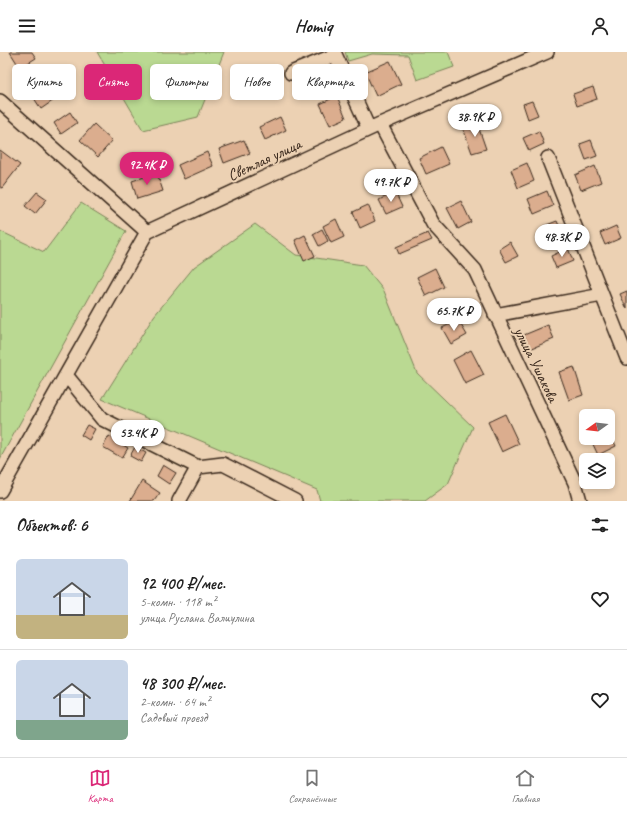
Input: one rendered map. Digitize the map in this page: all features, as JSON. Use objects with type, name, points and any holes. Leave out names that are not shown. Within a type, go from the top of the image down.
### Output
[{"type":"street","name":"Светлая улица","points":[[147,232],[374,126],[547,52]]},
{"type":"street","name":"улица Ушакова","points":[[334,54],[374,126],[433,224],[475,270],[575,483],[580,501]]},
{"type":"street","points":[[291,73],[334,54]]},
{"type":"street","points":[[0,101],[147,232],[0,491]]},
{"type":"street","points":[[548,158],[627,358]]},
{"type":"street","points":[[495,314],[602,295]]},
{"type":"street","points":[[66,374],[102,419],[198,467],[223,464],[295,501]]},
{"type":"street","points":[[179,501],[198,467]]},
{"type":"green space","points":[[97,52],[224,52],[219,64],[150,64],[150,100],[205,100],[198,117],[143,130],[125,100],[142,100],[142,64],[104,64]]},
{"type":"green space","points":[[345,52],[448,52],[454,67],[417,80],[408,55],[372,54],[348,61]]},
{"type":"green space","points":[[81,203],[126,231],[0,459],[0,231],[44,252]]},
{"type":"green space","points":[[255,224],[296,255],[363,265],[384,291],[417,373],[473,427],[448,484],[425,501],[320,501],[317,490],[102,399],[154,316],[194,267]]},
{"type":"building","points":[[10,52],[32,52],[36,58],[26,64],[18,64]]},
{"type":"building","points":[[390,61],[401,84],[376,96],[368,79],[368,71]]},
{"type":"building","points":[[593,87],[597,99],[577,106],[573,94]]},
{"type":"building","points":[[35,100],[54,100],[41,109]]},
{"type":"building","points":[[328,100],[339,100],[346,118],[330,125],[320,104]]},
{"type":"building","points":[[532,101],[538,115],[528,119],[523,104]]},
{"type":"building","points":[[70,112],[77,123],[61,134],[54,123]]},
{"type":"building","points":[[280,117],[286,130],[265,140],[259,127]]},
{"type":"building","points":[[477,123],[486,149],[472,153],[463,128]]},
{"type":"building","points":[[94,124],[112,141],[98,157],[80,140]]},
{"type":"building","points":[[539,131],[544,144],[529,151],[523,138]]},
{"type":"building","points":[[244,140],[250,153],[224,163],[219,149]]},
{"type":"building","points":[[591,140],[597,156],[586,160],[580,144]]},
{"type":"building","points":[[441,147],[449,164],[426,174],[419,158]]},
{"type":"building","points":[[0,150],[20,165],[2,188],[0,187]]},
{"type":"building","points":[[207,152],[213,166],[184,179],[178,165]]},
{"type":"building","points":[[527,163],[534,181],[518,188],[511,170]]},
{"type":"building","points":[[595,166],[601,182],[581,190],[575,175]]},
{"type":"building","points":[[157,173],[163,191],[137,199],[132,181]]},
{"type":"building","points":[[547,191],[553,206],[534,214],[528,199]]},
{"type":"building","points":[[37,192],[47,199],[35,214],[25,206]]},
{"type":"building","points":[[395,192],[402,207],[386,214],[379,200]]},
{"type":"building","points":[[461,201],[471,222],[458,229],[447,208]]},
{"type":"building","points":[[368,205],[375,221],[360,228],[353,212]]},
{"type":"building","points":[[336,219],[344,237],[331,243],[323,226]]},
{"type":"building","points":[[557,221],[565,240],[552,245],[544,226]]},
{"type":"building","points":[[616,226],[621,238],[605,245],[600,233]]},
{"type":"building","points":[[322,229],[328,241],[319,246],[313,234]]},
{"type":"building","points":[[428,233],[432,240],[399,254],[396,247]]},
{"type":"building","points":[[305,235],[315,256],[304,261],[295,240]]},
{"type":"building","points":[[510,242],[518,256],[506,262],[499,249]]},
{"type":"building","points":[[568,248],[573,261],[556,268],[551,256]]},
{"type":"building","points":[[435,268],[444,287],[426,296],[417,277]]},
{"type":"building","points":[[627,291],[627,309],[620,294]]},
{"type":"building","points":[[458,320],[467,335],[451,344],[442,328]]},
{"type":"building","points":[[548,325],[554,339],[530,349],[524,335]]},
{"type":"building","points":[[471,350],[484,375],[465,384],[453,360]]},
{"type":"building","points":[[574,367],[583,395],[569,400],[559,372]]},
{"type":"building","points":[[505,414],[519,444],[502,452],[488,422]]},
{"type":"building","points":[[87,425],[95,429],[89,440],[81,435]]},
{"type":"building","points":[[109,436],[128,448],[122,458],[103,447]]},
{"type":"building","points":[[615,444],[616,446],[602,453],[597,453],[593,445]]},
{"type":"building","points":[[135,447],[146,453],[141,462],[130,456]]},
{"type":"building","points":[[163,465],[176,473],[169,484],[157,476]]},
{"type":"building","points":[[142,481],[160,493],[154,501],[130,501]]}]
